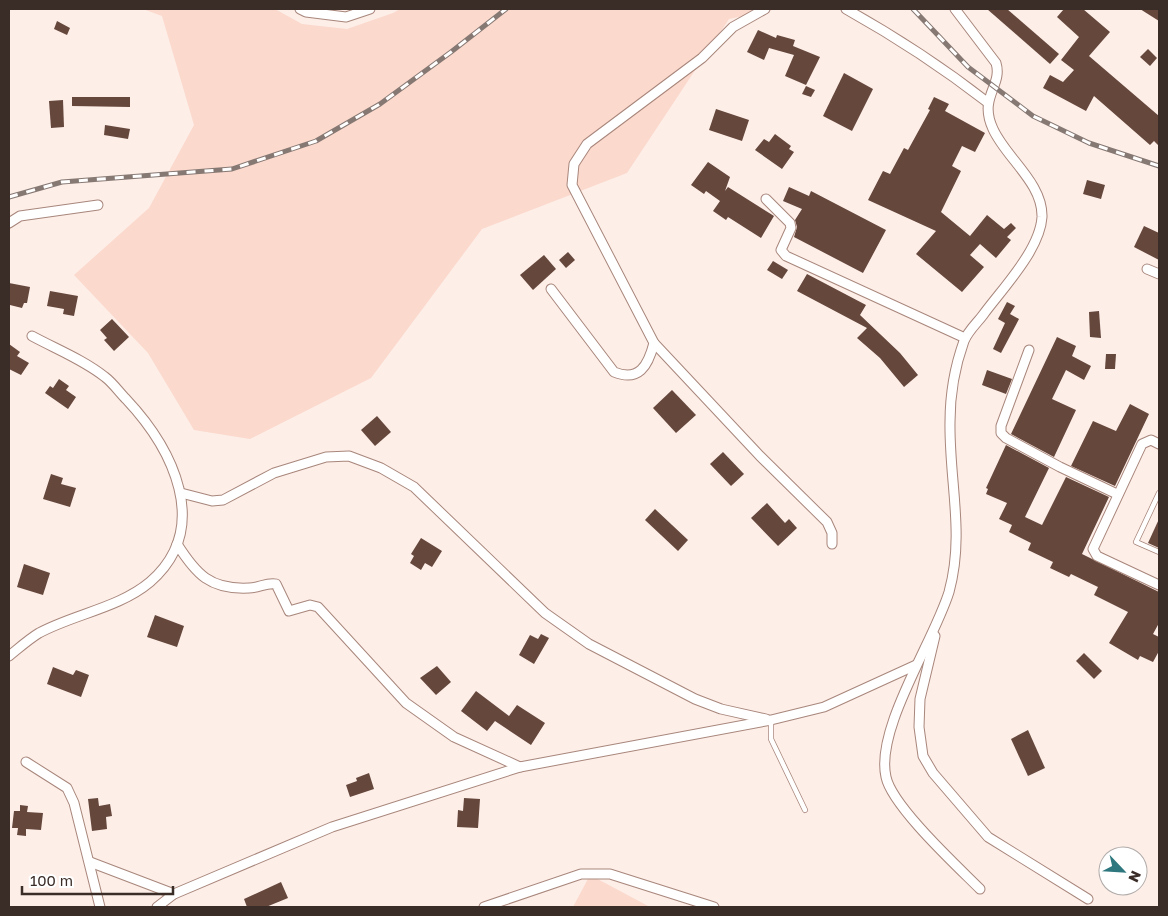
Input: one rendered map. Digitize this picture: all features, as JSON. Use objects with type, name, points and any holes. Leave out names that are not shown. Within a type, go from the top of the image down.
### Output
[{"type":"street","points":[[300,9],[306,12],[346,17],[370,9]]},
{"type":"street","points":[[765,9],[733,26],[702,58],[586,144],[574,164],[572,185],[654,343],[760,456],[827,522],[832,533],[832,544]]},
{"type":"street","points":[[846,9],[896,37],[946,70],[987,102]]},
{"type":"street","points":[[956,9],[996,63],[999,72],[987,102],[988,114],[993,130],[1030,182],[1038,197],[1042,216],[1035,241],[1018,269],[965,338],[955,375],[950,422],[957,558],[938,624],[920,698],[919,727],[923,756],[933,774],[988,837],[1088,899]]},
{"type":"street","points":[[766,199],[790,222],[790,228],[781,250],[786,256],[965,338]]},
{"type":"street","points":[[9,223],[20,216],[98,205]]},
{"type":"street","points":[[1147,269],[1159,274]]},
{"type":"street","points":[[551,289],[614,372],[626,377],[639,372],[650,358],[654,343]]},
{"type":"street","points":[[9,656],[39,633],[125,597],[149,582],[165,565],[177,544],[181,528],[181,493],[176,471],[148,422],[106,377],[32,336]]},
{"type":"street","points":[[1029,350],[1001,426],[1001,433],[1006,438],[1060,467],[1117,494]]},
{"type":"street","points":[[1159,444],[1151,440],[1142,444],[1117,494],[1093,549],[1094,553],[1159,585]]},
{"type":"street","points":[[181,493],[212,501],[223,500],[274,473],[326,457],[349,456],[381,468],[414,487],[545,613],[589,644],[695,699],[721,710],[770,720]]},
{"type":"street","points":[[177,544],[192,568],[208,580],[227,586],[250,588],[271,583],[276,584],[289,611],[310,605],[318,607],[406,703],[454,737],[520,767]]},
{"type":"street","points":[[938,624],[916,665],[885,749],[886,778],[898,804],[980,889]]},
{"type":"street","points":[[157,907],[174,894],[332,827],[520,767],[770,720],[824,707],[916,665]]},
{"type":"street","points":[[26,762],[67,788],[74,804],[100,907]]},
{"type":"street","points":[[90,862],[174,894]]},
{"type":"street","points":[[484,907],[581,874],[610,874],[714,907]]},
{"type":"lane","points":[[1159,493],[1136,542],[1159,552]]},
{"type":"lane","points":[[770,720],[770,739],[806,810]]},
{"type":"shaded area","points":[[143,9],[275,9],[302,24],[347,29],[400,9],[777,9],[729,19],[627,173],[482,229],[371,378],[250,439],[194,430],[148,353],[74,275],[149,208],[194,125],[162,16]]},
{"type":"shaded area","points":[[590,875],[650,907],[573,907]]},
{"type":"building","points":[[987,9],[1007,9],[1059,54],[1050,64]]},
{"type":"building","points":[[1064,9],[1083,9],[1110,32],[1089,56],[1159,116],[1159,146],[1154,141],[1150,145],[1094,96],[1086,111],[1043,88],[1050,75],[1063,82],[1074,70],[1061,60],[1079,37],[1057,17]]},
{"type":"building","points":[[1140,9],[1159,9],[1159,21]]},
{"type":"building","points":[[57,21],[70,28],[67,35],[54,29]]},
{"type":"building","points":[[758,30],[776,38],[777,35],[795,40],[793,46],[820,57],[806,85],[785,76],[794,55],[769,48],[764,60],[747,52]]},
{"type":"building","points":[[1148,49],[1157,58],[1150,66],[1140,57]]},
{"type":"building","points":[[844,73],[873,89],[852,131],[823,116]]},
{"type":"building","points":[[806,86],[815,90],[811,97],[802,94]]},
{"type":"building","points":[[72,97],[130,97],[130,107],[72,106]]},
{"type":"building","points":[[934,97],[949,104],[945,111],[985,133],[975,152],[962,146],[952,166],[961,171],[941,212],[970,236],[987,215],[1004,229],[1011,223],[1016,228],[1007,237],[1011,240],[996,258],[980,244],[970,255],[984,267],[962,292],[916,254],[936,231],[868,200],[883,171],[890,174],[904,148],[908,150],[930,110],[928,109]]},
{"type":"building","points":[[63,100],[64,127],[51,128],[49,101]]},
{"type":"building","points":[[716,109],[749,120],[742,141],[709,130]]},
{"type":"building","points":[[105,125],[130,129],[128,139],[104,135]]},
{"type":"building","points":[[775,134],[791,146],[789,149],[794,152],[782,169],[755,150],[764,139],[769,142]]},
{"type":"building","points":[[708,162],[730,177],[725,191],[728,187],[774,216],[761,238],[728,217],[726,220],[713,211],[720,201],[706,191],[704,194],[691,185]]},
{"type":"building","points":[[1087,180],[1105,185],[1101,199],[1083,194]]},
{"type":"building","points":[[789,187],[809,196],[811,191],[886,230],[863,273],[794,237],[797,227],[795,220],[802,209],[783,201]]},
{"type":"building","points":[[1144,226],[1159,233],[1159,260],[1134,247]]},
{"type":"building","points":[[568,252],[575,260],[566,268],[559,260]]},
{"type":"building","points":[[544,255],[556,269],[533,290],[520,275]]},
{"type":"building","points":[[773,261],[788,270],[782,279],[767,270]]},
{"type":"building","points":[[807,274],[866,305],[860,315],[900,353],[918,375],[904,387],[880,358],[857,338],[867,328],[797,291]]},
{"type":"building","points":[[9,283],[30,287],[27,303],[24,303],[22,308],[10,305]]},
{"type":"building","points":[[50,291],[78,296],[74,316],[63,314],[64,309],[47,306]]},
{"type":"building","points":[[1007,302],[1015,306],[1010,314],[1019,319],[1001,353],[993,349],[1005,323],[998,319]]},
{"type":"building","points":[[1099,311],[1101,338],[1090,337],[1089,312]]},
{"type":"building","points":[[112,319],[129,337],[114,351],[104,340],[107,338],[100,330]]},
{"type":"building","points":[[1057,337],[1076,346],[1072,356],[1091,366],[1084,380],[1066,370],[1052,399],[1076,410],[1054,457],[1011,434]]},
{"type":"building","points":[[9,344],[20,352],[17,356],[29,363],[21,375],[9,369]]},
{"type":"building","points":[[1106,354],[1116,354],[1115,369],[1105,369]]},
{"type":"building","points":[[987,370],[1012,379],[1006,394],[982,385]]},
{"type":"building","points":[[59,379],[69,386],[66,390],[76,397],[68,409],[45,393],[50,386],[53,388]]},
{"type":"building","points":[[672,390],[696,415],[676,433],[653,408]]},
{"type":"building","points":[[1130,404],[1149,414],[1115,486],[1071,466],[1093,421],[1116,431]]},
{"type":"building","points":[[377,416],[391,432],[375,446],[361,430]]},
{"type":"building","points":[[1006,445],[1049,468],[1025,517],[1042,525],[1066,477],[1109,497],[1082,554],[1159,592],[1159,623],[1153,634],[1159,637],[1159,651],[1153,662],[1140,656],[1138,660],[1109,643],[1128,612],[1094,595],[1098,587],[1071,574],[1069,577],[1050,568],[1053,562],[1028,550],[1031,543],[1009,532],[1012,525],[999,519],[1007,503],[986,494],[988,489],[986,488]]},
{"type":"building","points":[[723,452],[744,474],[731,486],[710,464]]},
{"type":"building","points":[[51,474],[63,478],[61,484],[76,488],[70,507],[43,499]]},
{"type":"building","points":[[767,503],[785,523],[789,519],[797,528],[778,546],[751,518]]},
{"type":"building","points":[[655,509],[688,540],[678,551],[645,520]]},
{"type":"building","points":[[1159,519],[1159,548],[1148,543]]},
{"type":"building","points":[[421,538],[442,551],[432,567],[425,563],[421,570],[410,563],[414,556],[411,554]]},
{"type":"building","points":[[24,564],[50,573],[43,595],[17,587]]},
{"type":"building","points":[[155,615],[184,626],[177,647],[147,637]]},
{"type":"building","points":[[541,634],[549,638],[534,664],[519,655],[530,635],[538,639]]},
{"type":"building","points":[[1084,653],[1102,671],[1094,679],[1076,661]]},
{"type":"building","points":[[437,666],[451,682],[436,695],[420,678]]},
{"type":"building","points":[[53,667],[73,675],[76,670],[89,675],[81,697],[47,684]]},
{"type":"building","points":[[476,691],[509,716],[517,705],[545,723],[531,745],[495,721],[487,731],[461,711]]},
{"type":"building","points":[[1028,730],[1045,768],[1028,776],[1011,739]]},
{"type":"building","points":[[369,773],[374,789],[350,797],[346,785],[357,781],[356,778]]},
{"type":"building","points":[[98,798],[99,806],[110,804],[112,816],[106,817],[107,829],[92,831],[88,799]]},
{"type":"building","points":[[464,798],[480,799],[478,828],[457,827],[458,810],[463,811]]},
{"type":"building","points":[[20,805],[28,806],[27,812],[43,813],[41,830],[26,829],[26,836],[17,835],[18,828],[12,828],[14,811],[20,811]]},
{"type":"building","points":[[281,882],[288,898],[266,907],[247,907],[244,899]]},
{"type":"railway","points":[[9,197],[62,182],[232,169],[316,141],[380,104],[506,9]]},
{"type":"railway","points":[[913,9],[968,67],[1033,116],[1089,143],[1159,166]]}]
